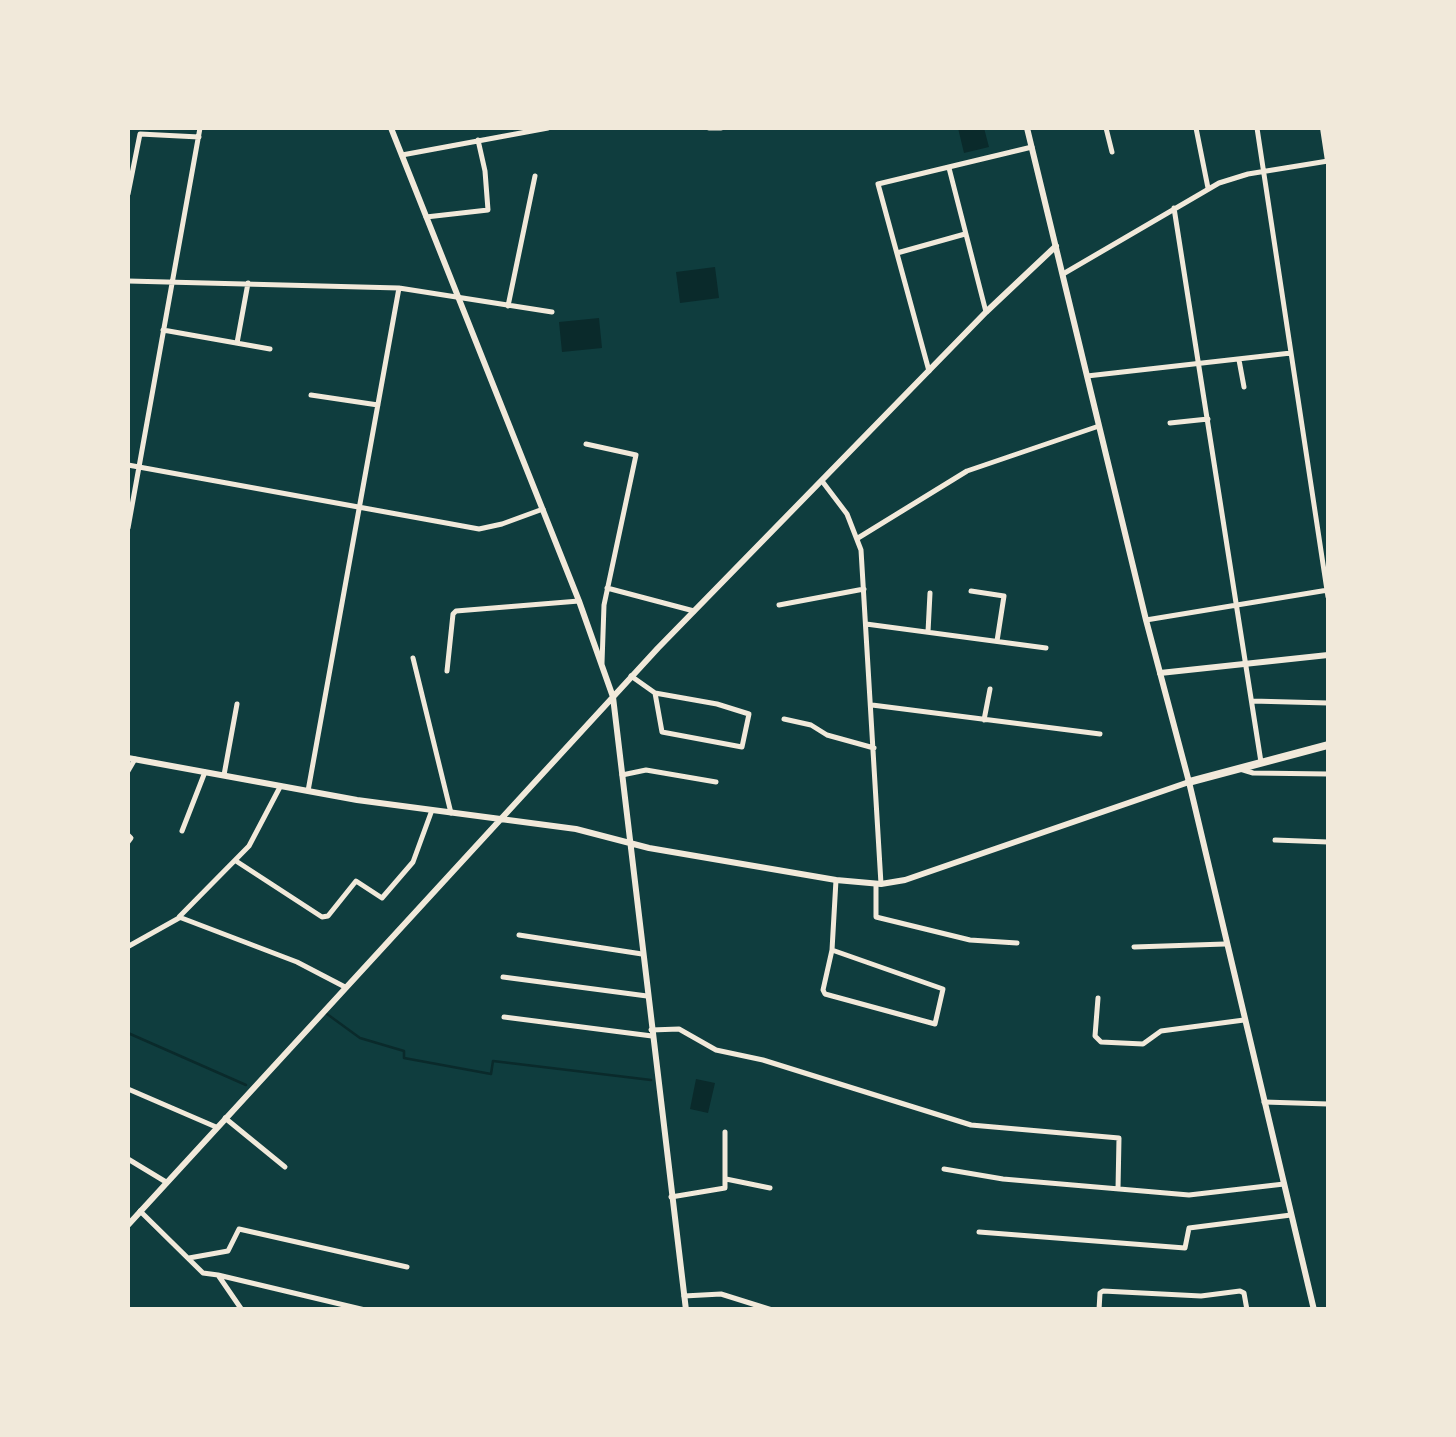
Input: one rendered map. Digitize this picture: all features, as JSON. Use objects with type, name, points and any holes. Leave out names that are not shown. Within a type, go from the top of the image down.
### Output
[{"type":"main road","points":[[1188,782],[1328,746]]},
{"type":"street","points":[[128,528],[200,128]]},
{"type":"street","points":[[391,128],[579,601],[612,697],[686,1310]]},
{"type":"street","points":[[402,154],[548,128]]},
{"type":"street","points":[[708,128],[721,128]]},
{"type":"street","points":[[1027,128],[1314,1310]]},
{"type":"street","points":[[1106,128],[1112,152]]},
{"type":"street","points":[[1196,128],[1208,188]]},
{"type":"street","points":[[1146,620],[1328,594],[1257,128]]},
{"type":"street","points":[[1063,274],[1208,188],[1238,176],[1328,161],[1323,128]]},
{"type":"street","points":[[128,194],[140,134],[199,137]]},
{"type":"street","points":[[426,216],[488,210],[478,140]]},
{"type":"street","points":[[929,371],[878,184],[1032,147]]},
{"type":"street","points":[[948,168],[986,312]]},
{"type":"street","points":[[508,306],[536,176]]},
{"type":"street","points":[[1174,208],[1262,762]]},
{"type":"street","points":[[897,253],[965,234]]},
{"type":"street","points":[[128,1225],[612,697],[986,312],[1056,246]]},
{"type":"street","points":[[128,281],[399,288],[552,312]]},
{"type":"street","points":[[237,343],[248,284]]},
{"type":"street","points":[[308,792],[399,288]]},
{"type":"street","points":[[164,330],[270,349]]},
{"type":"street","points":[[1087,376],[1290,353]]},
{"type":"street","points":[[1240,360],[1244,387]]},
{"type":"street","points":[[312,394],[378,405]]},
{"type":"street","points":[[1170,423],[1208,418]]},
{"type":"street","points":[[858,538],[967,471],[1099,426]]},
{"type":"street","points":[[586,444],[636,456],[608,588],[602,663]]},
{"type":"street","points":[[128,465],[479,528],[543,509]]},
{"type":"street","points":[[822,481],[847,514],[858,538],[872,705],[876,917],[970,940],[1017,944]]},
{"type":"street","points":[[608,588],[694,611]]},
{"type":"street","points":[[779,605],[864,590]]},
{"type":"street","points":[[971,591],[1004,596],[997,641]]},
{"type":"street","points":[[928,632],[930,593]]},
{"type":"street","points":[[447,671],[456,611],[579,601]]},
{"type":"street","points":[[866,624],[1046,648]]},
{"type":"street","points":[[1160,672],[1328,654]]},
{"type":"street","points":[[413,658],[451,813]]},
{"type":"street","points":[[632,676],[655,692],[749,714],[742,747],[662,732],[655,692]]},
{"type":"street","points":[[984,720],[990,689]]},
{"type":"street","points":[[1252,701],[1328,702]]},
{"type":"street","points":[[224,775],[237,704]]},
{"type":"street","points":[[872,705],[1100,734]]},
{"type":"street","points":[[784,719],[874,748]]},
{"type":"street","points":[[128,771],[132,758],[308,792],[576,829],[628,844],[878,884],[905,880],[1188,782]]},
{"type":"street","points":[[1237,768],[1328,774]]},
{"type":"street","points":[[622,774],[646,770],[716,782]]},
{"type":"street","points":[[182,831],[206,772]]},
{"type":"street","points":[[129,946],[180,918],[236,861],[258,834],[280,787]]},
{"type":"street","points":[[236,861],[322,917],[328,916],[356,882],[382,898],[413,862],[432,810]]},
{"type":"street","points":[[1276,840],[1328,842]]},
{"type":"street","points":[[832,950],[944,989],[935,1024],[823,990],[832,950],[836,880]]},
{"type":"street","points":[[180,918],[297,962],[345,987]]},
{"type":"street","points":[[518,935],[642,954]]},
{"type":"street","points":[[1134,947],[1225,944]]},
{"type":"street","points":[[503,977],[647,996]]},
{"type":"street","points":[[1098,998],[1095,1036],[1100,1042],[1143,1044],[1162,1031],[1244,1020]]},
{"type":"street","points":[[504,1017],[651,1033],[679,1029],[716,1050],[763,1060],[971,1125],[1120,1138],[1118,1189]]},
{"type":"street","points":[[128,1089],[216,1127]]},
{"type":"street","points":[[1264,1102],[1328,1104]]},
{"type":"street","points":[[225,1118],[286,1168]]},
{"type":"street","points":[[671,1197],[726,1188],[725,1132]]},
{"type":"street","points":[[128,1159],[166,1182]]},
{"type":"street","points":[[944,1169],[1003,1179],[1205,1194],[1284,1184]]},
{"type":"street","points":[[726,1179],[770,1188]]},
{"type":"street","points":[[128,1209],[138,1213],[206,1274],[364,1310]]},
{"type":"street","points":[[979,1232],[1185,1248],[1189,1228],[1292,1214]]},
{"type":"street","points":[[189,1258],[228,1251],[239,1229],[407,1267]]},
{"type":"street","points":[[218,1274],[242,1310]]},
{"type":"street","points":[[1098,1310],[1103,1291],[1201,1296],[1240,1291],[1244,1293],[1247,1310]]},
{"type":"street","points":[[684,1296],[721,1294],[772,1310]]},
{"type":"water","points":[[958,128],[984,128],[989,147],[964,153]]},
{"type":"water","points":[[715,267],[719,298],[680,303],[676,272]]},
{"type":"water","points":[[599,318],[602,348],[562,352],[559,322]]},
{"type":"water","points":[[696,1079],[715,1083],[708,1113],[690,1109]]},
{"type":"waterway","points":[[327,1014],[360,1038],[404,1051],[404,1058],[491,1074],[493,1061],[651,1080]]},
{"type":"waterway","points":[[128,1033],[246,1085]]}]
